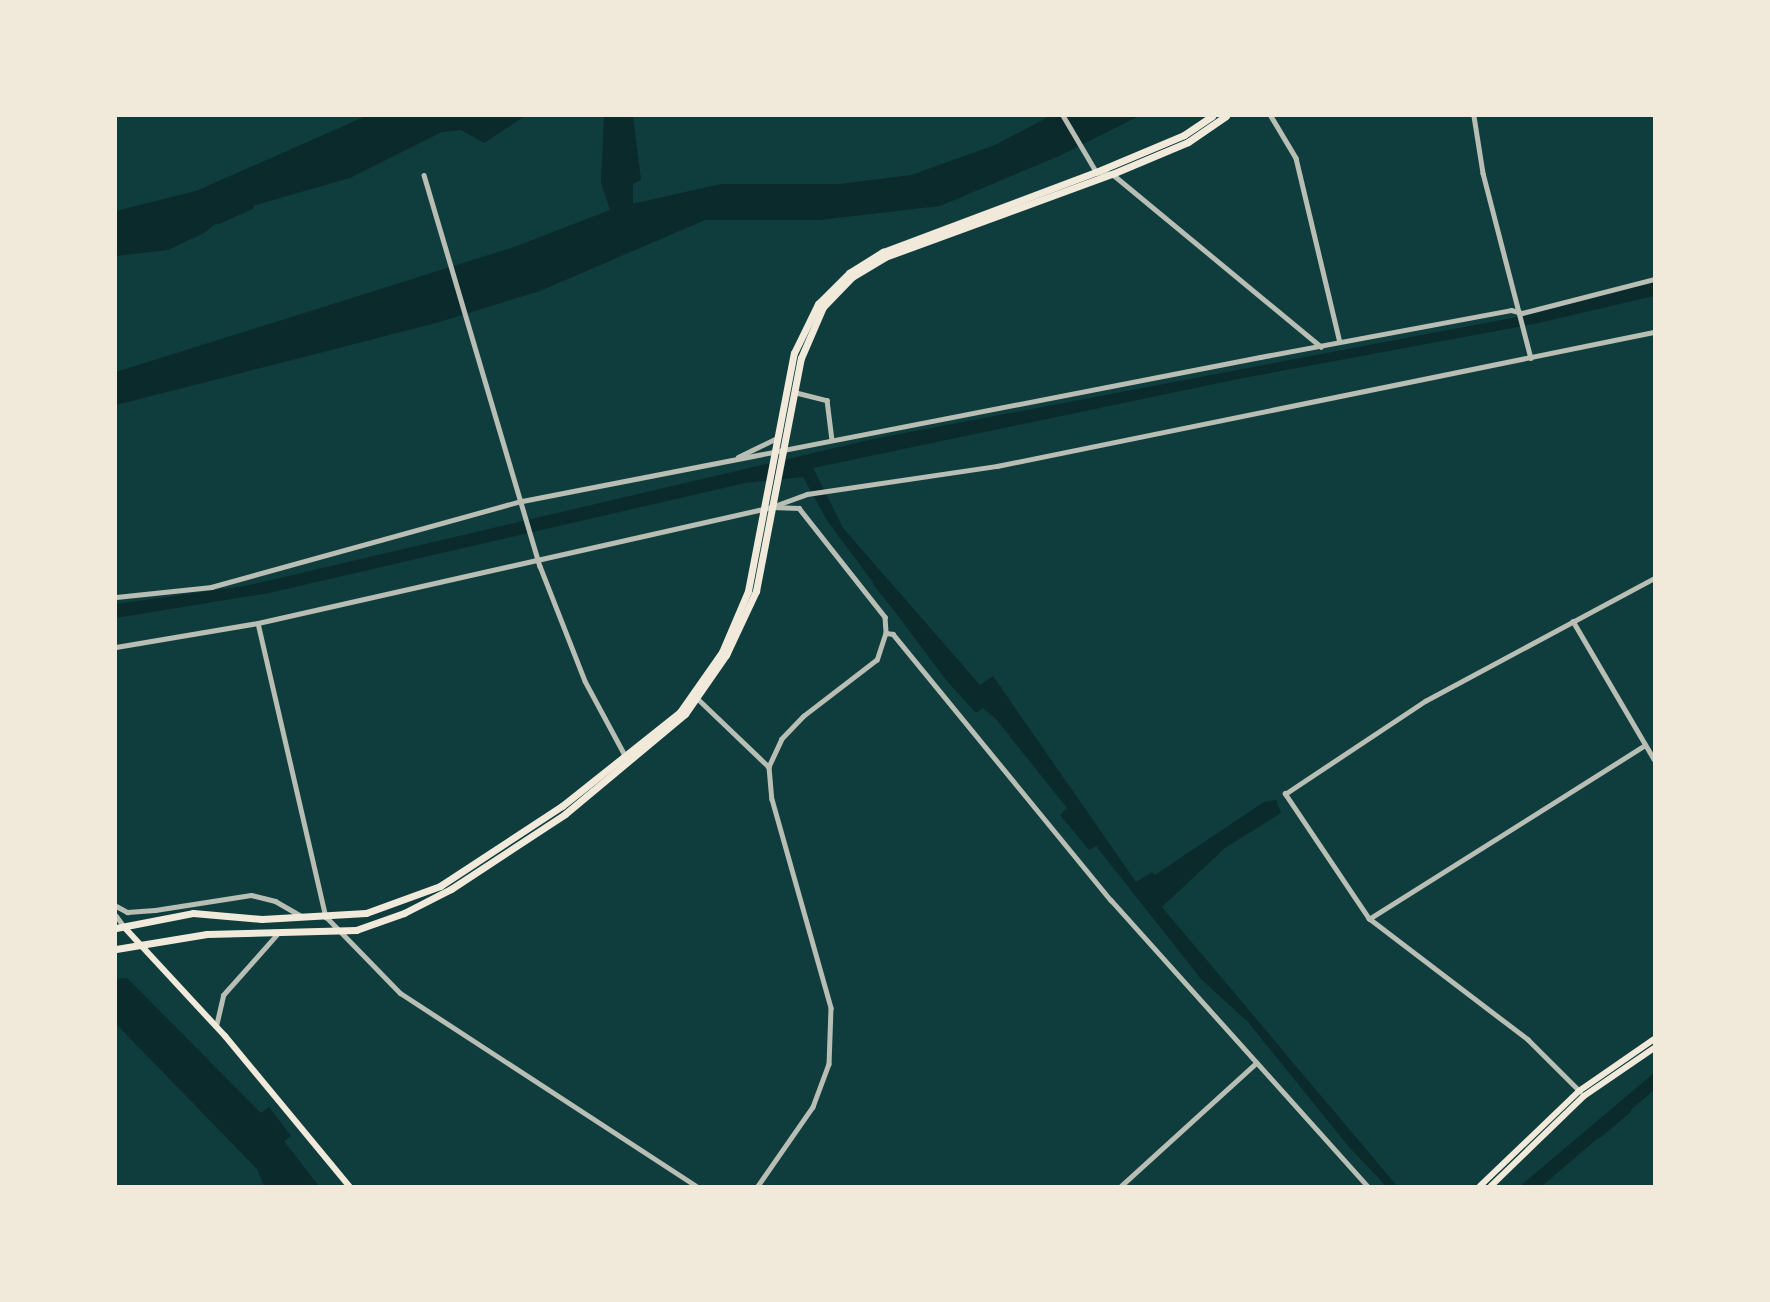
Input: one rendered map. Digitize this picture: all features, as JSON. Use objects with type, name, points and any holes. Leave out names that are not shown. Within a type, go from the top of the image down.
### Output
[{"type":"main road","points":[[780,447],[778,438],[803,328],[849,273],[883,252],[1096,172],[1184,135],[1212,116]]},
{"type":"main road","points":[[120,927],[192,913],[326,918],[366,913],[440,886],[562,806],[685,714],[722,652],[748,591],[763,510],[770,492],[794,392],[810,332],[823,307],[852,277],[885,257],[1112,174],[1188,142],[1226,116]]},
{"type":"main road","points":[[694,696],[726,655],[756,591],[772,507],[770,492]]},
{"type":"main road","points":[[116,949],[139,942],[207,934],[340,932],[404,914],[451,889],[565,814],[626,758]]},
{"type":"main road","points":[[120,927],[139,942],[216,1026],[349,1186]]},
{"type":"main road","points":[[1480,1186],[1582,1093],[1654,1039]]},
{"type":"main road","points":[[1491,1186],[1582,1093],[1654,1048]]},
{"type":"street","points":[[1063,116],[1096,172],[1112,174],[1321,347]]},
{"type":"street","points":[[1272,116],[1296,158],[1340,342]]},
{"type":"street","points":[[1474,116],[1483,173],[1522,314],[1531,358]]},
{"type":"street","points":[[424,175],[539,559],[585,681],[626,758]]},
{"type":"street","points":[[116,597],[223,584],[522,501],[727,464],[832,440],[1511,310],[1522,314],[1654,279]]},
{"type":"street","points":[[116,647],[258,623],[763,510],[807,494],[997,466],[1654,332]]},
{"type":"street","points":[[794,392],[827,400],[832,440]]},
{"type":"street","points":[[727,464],[778,438]]},
{"type":"street","points":[[758,1186],[813,1107],[829,1064],[831,1008],[772,799],[769,766],[782,739],[804,716],[877,660],[886,633],[885,617],[799,508],[772,507]]},
{"type":"street","points":[[1582,1093],[1528,1040],[1368,919],[1285,794],[1425,701],[1654,578]]},
{"type":"street","points":[[1573,621],[1654,759]]},
{"type":"street","points":[[258,623],[326,918],[400,993],[696,1186]]},
{"type":"street","points":[[886,633],[893,635],[1111,900],[1256,1063],[1313,1121],[1368,1186]]},
{"type":"street","points":[[694,696],[769,766]]},
{"type":"street","points":[[1368,919],[1645,745]]},
{"type":"street","points":[[116,906],[127,912],[155,910],[251,895],[275,901],[303,918]]},
{"type":"street","points":[[116,916],[120,927]]},
{"type":"street","points":[[216,1026],[223,995],[278,933]]},
{"type":"street","points":[[1121,1186],[1256,1063]]},
{"type":"water","points":[[366,116],[525,116],[484,143],[461,130],[442,132],[350,178],[231,212],[204,233],[168,250],[116,256],[116,211],[196,191]]},
{"type":"water","points":[[604,116],[633,116],[641,180],[626,187],[627,205],[721,184],[839,184],[911,175],[995,145],[1050,116],[1139,116],[1059,156],[940,206],[819,220],[705,220],[540,291],[436,323],[116,405],[116,372],[514,247],[610,210],[601,183]]},
{"type":"water","points":[[1654,282],[1654,296],[1534,324],[1238,379],[813,468],[843,528],[980,685],[993,676],[1136,882],[1152,872],[1155,875],[1264,802],[1276,800],[1281,813],[1225,848],[1162,907],[1397,1186],[1386,1186],[1348,1146],[1248,1022],[1201,979],[1096,846],[1089,850],[1060,815],[1067,808],[996,719],[983,708],[976,713],[946,680],[828,522],[803,477],[745,483],[269,593],[116,618],[116,604],[245,586],[873,439],[1517,317]]},
{"type":"water","points":[[127,978],[261,1113],[269,1107],[291,1136],[284,1141],[319,1186],[264,1186],[257,1169],[116,1024],[116,979]]},
{"type":"water","points":[[1654,1073],[1654,1090],[1542,1186],[1520,1186]]},
{"type":"waterway","points":[[628,174],[628,215]]},
{"type":"waterway","points":[[218,219],[249,205]]},
{"type":"waterway","points":[[874,583],[892,605]]},
{"type":"waterway","points":[[1599,1136],[1629,1111]]}]
